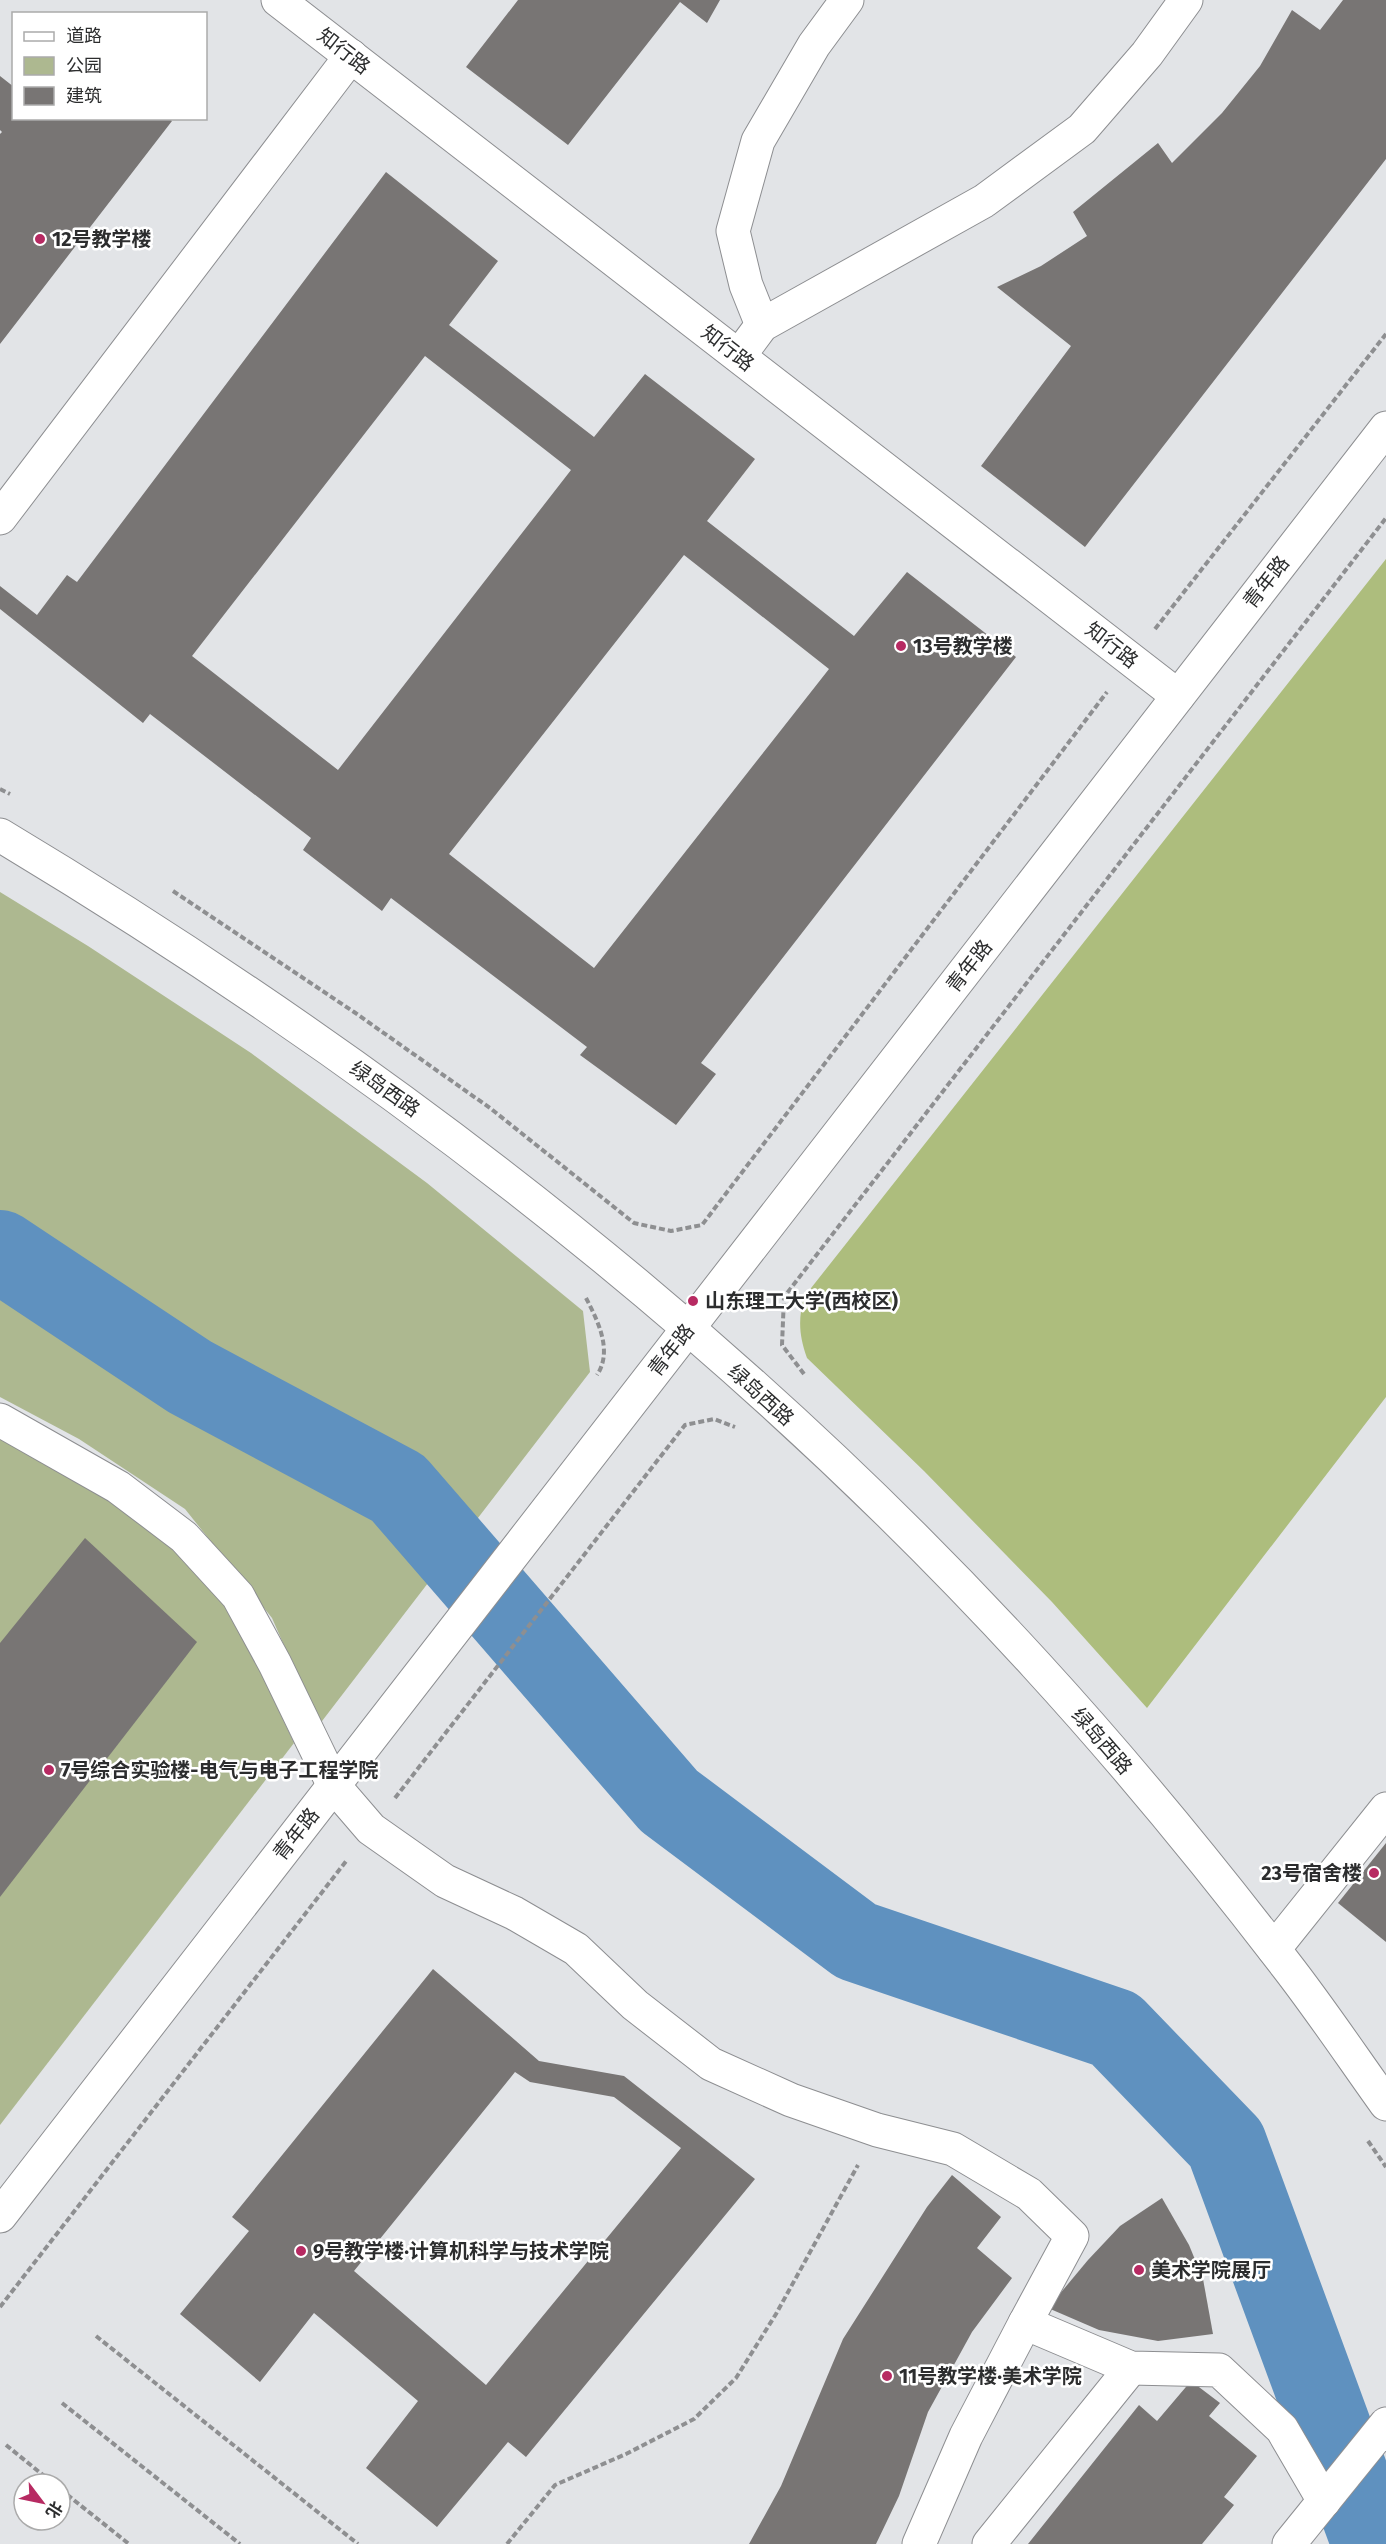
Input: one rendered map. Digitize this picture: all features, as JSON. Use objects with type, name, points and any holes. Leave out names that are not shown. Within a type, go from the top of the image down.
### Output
[{"type":"street","name":"知行路","points":[[278,0],[1178,696]]},
{"type":"street","points":[[762,325],[746,285],[733,231],[758,141],[814,45],[847,0]]},
{"type":"street","points":[[738,356],[762,325],[984,201],[1082,129],[1147,54],[1186,0]]},
{"type":"street","points":[[0,518],[351,56]]},
{"type":"street","name":"青年路","points":[[0,2216],[1386,428]]},
{"type":"street","name":"绿岛西路","points":[[0,835],[239,986],[426,1118],[609,1260],[785,1415],[917,1541],[1037,1666],[1165,1813],[1274,1950],[1386,2104]]},
{"type":"street","points":[[0,1420],[118,1487],[184,1537],[230,1587],[238,1596],[275,1664],[334,1786],[371,1829],[445,1881],[514,1913],[576,1949],[636,2005],[711,2064],[791,2100],[877,2130],[953,2149],[1029,2194],[1072,2236],[966,2436],[919,2544]]},
{"type":"street","points":[[1274,1950],[1386,1809]]},
{"type":"street","points":[[1025,2324],[1131,2368],[1219,2370],[1282,2429],[1324,2501]]},
{"type":"street","points":[[989,2544],[1131,2368]]},
{"type":"street","points":[[1289,2544],[1377,2435]]},
{"type":"path","points":[[169,889],[354,1012],[490,1108],[634,1223],[671,1231],[702,1225],[1131,660],[1386,334]]},
{"type":"path","points":[[807,1377],[782,1345],[784,1297],[1386,518]]},
{"type":"path","points":[[0,789],[18,799]]},
{"type":"path","points":[[583,1294],[601,1326],[604,1364]]},
{"type":"path","points":[[0,2307],[685,1425],[714,1419],[740,1428]]},
{"type":"path","points":[[507,2544],[555,2485],[626,2454],[694,2419],[736,2378],[786,2295],[877,2130]]},
{"type":"path","points":[[1366,2139],[1386,2168]]},
{"type":"path","points":[[96,2336],[358,2544]]},
{"type":"path","points":[[62,2403],[240,2544]]},
{"type":"path","points":[[6,2445],[39,2472]]},
{"type":"path","points":[[72,2499],[129,2544]]},
{"type":"green space","points":[[1386,559],[1386,1397],[1147,1708],[1052,1602],[924,1471],[807,1358],[800,1328],[802,1305],[804,1297]]},
{"type":"green space","points":[[0,892],[88,946],[251,1053],[427,1183],[583,1311],[590,1372],[319,1725],[272,1618],[185,1509],[79,1439],[0,1397]]},
{"type":"green space","points":[[0,1436],[124,1504],[207,1579],[248,1644],[294,1743],[0,2125]]},
{"type":"building","points":[[518,0],[720,0],[707,23],[680,2],[568,145],[466,67]]},
{"type":"building","points":[[1343,0],[1386,0],[1386,159],[1085,547],[981,466],[1071,346],[997,287],[1041,266],[1087,236],[1073,212],[1158,143],[1172,163],[1222,113],[1260,66],[1292,10],[1320,30]]},
{"type":"building","name":"12号教学楼","points":[[0,76],[12,85],[12,120],[172,121],[0,344],[0,134],[2,132],[0,130]]},
{"type":"building","name":"13号教学楼","points":[[386,172],[498,261],[449,325],[594,437],[645,374],[755,459],[707,521],[854,636],[907,572],[1016,657],[701,1063],[716,1074],[676,1125],[580,1055],[587,1047],[391,898],[382,911],[303,850],[311,838],[150,714],[143,723],[0,609],[0,586],[37,615],[67,575],[77,582]],"holes":[[[425,356],[571,470],[338,770],[192,656]],[[684,555],[829,669],[594,968],[449,854]]]},
{"type":"building","name":"7号综合实验楼-电气与电子工程学院","points":[[85,1538],[197,1642],[0,1897],[0,1643]]},
{"type":"building","name":"23号宿舍楼","points":[[1386,1843],[1386,1942],[1338,1903]]},
{"type":"building","name":"9号教学楼·计算机科学与技术学院","points":[[433,1969],[539,2061],[624,2076],[755,2179],[526,2457],[508,2442],[437,2527],[366,2468],[418,2401],[314,2313],[260,2382],[180,2314],[249,2231],[232,2217]],"holes":[[[515,2072],[530,2082],[614,2097],[681,2148],[486,2385],[354,2271]]]},
{"type":"building","name":"11号教学楼·美术学院","points":[[952,2175],[1001,2217],[977,2248],[1012,2278],[972,2332],[928,2412],[899,2496],[876,2544],[749,2544],[781,2486],[843,2339],[927,2207]]},
{"type":"building","name":"美术学院展厅","points":[[1162,2198],[1189,2245],[1203,2279],[1213,2334],[1158,2341],[1099,2330],[1048,2308],[1120,2226]]},
{"type":"building","name":"11号教学楼·美术学院","points":[[1191,2381],[1220,2403],[1209,2416],[1257,2456],[1224,2497],[1234,2505],[1202,2544],[1028,2544],[1139,2405],[1157,2421]]},
{"type":"waterway","points":[[0,1251],[190,1377],[398,1488],[669,1801],[856,1941],[1115,2029],[1226,2144],[1373,2544]]},
{"type":"place","name":"12号教学楼","points":[[40,239]]},
{"type":"place","name":"13号教学楼","points":[[901,646]]},
{"type":"place","name":"山东理工大学(西校区)","points":[[693,1301]]},
{"type":"place","name":"7号综合实验楼-电气与电子工程学院","points":[[49,1770]]},
{"type":"place","name":"23号宿舍楼","points":[[1374,1873]]},
{"type":"place","name":"9号教学楼·计算机科学与技术学院","points":[[301,2251]]},
{"type":"place","name":"美术学院展厅","points":[[1139,2270]]},
{"type":"place","name":"11号教学楼·美术学院","points":[[887,2376]]}]
